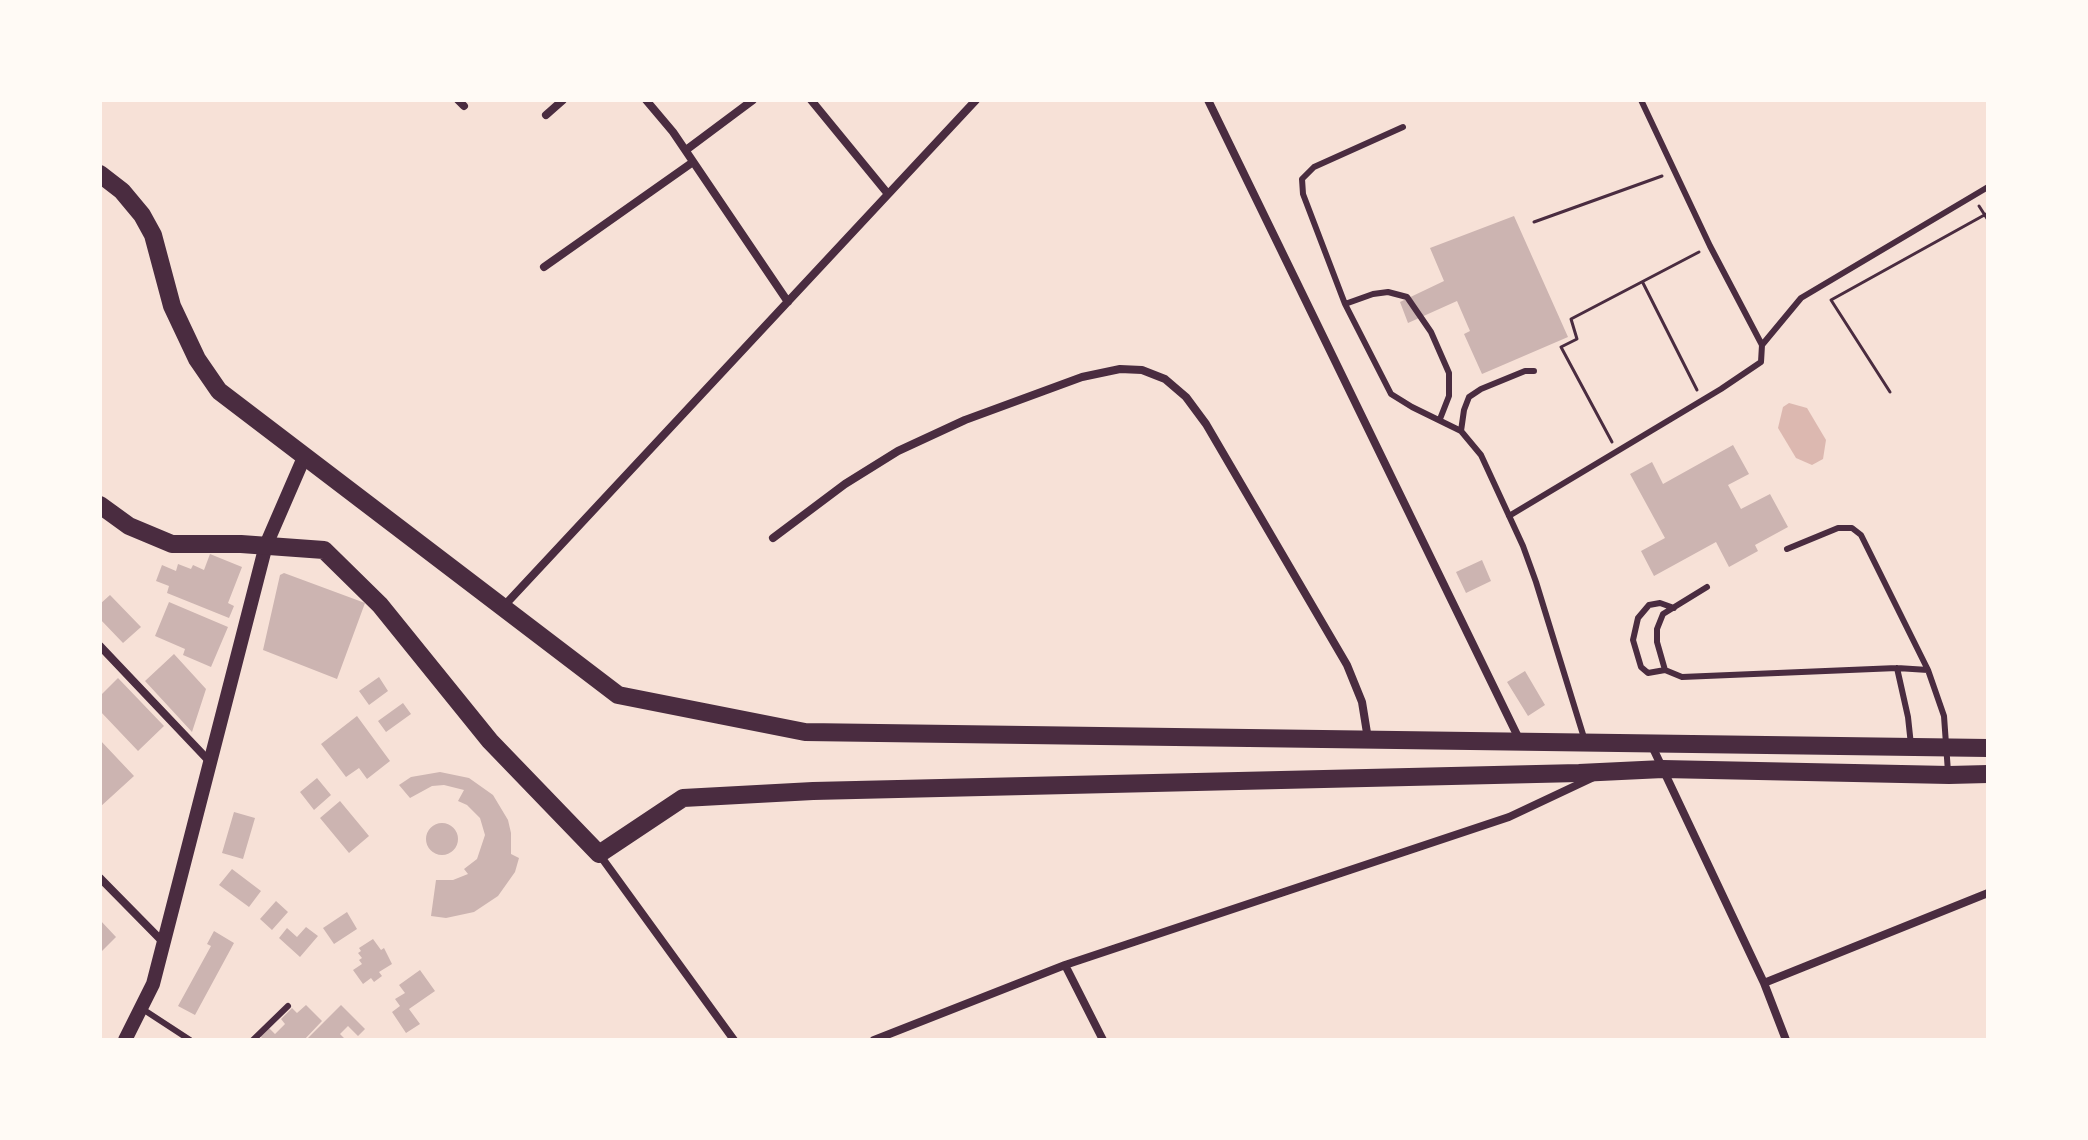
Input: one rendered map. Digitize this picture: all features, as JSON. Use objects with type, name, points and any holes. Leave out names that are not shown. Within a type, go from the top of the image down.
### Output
[{"type":"main road","points":[[100,174],[122,191],[142,215],[153,235],[172,306],[204,369],[219,391],[618,695],[805,732],[1988,748]]},
{"type":"main road","points":[[100,505],[129,526],[172,544],[266,545],[324,550],[380,605],[490,741],[599,854],[683,798],[813,791],[1663,769],[1988,774]]},
{"type":"street","points":[[546,115],[563,100]]},
{"type":"street","points":[[646,100],[686,150],[788,302]]},
{"type":"street","points":[[686,150],[753,100]]},
{"type":"street","points":[[811,100],[888,194]]},
{"type":"street","points":[[503,607],[976,100]]},
{"type":"street","points":[[1208,100],[1520,742]]},
{"type":"street","points":[[544,267],[693,162]]},
{"type":"street","points":[[773,538],[845,484],[898,451],[965,420],[1082,377],[1120,369],[1142,370],[1165,379],[1186,397],[1206,424],[1352,674],[1362,702],[1369,741]]},
{"type":"street","points":[[125,1040],[153,984],[266,545],[305,455]]},
{"type":"street","points":[[100,646],[211,764]]},
{"type":"street","points":[[874,1040],[1065,965],[1509,817],[1605,772],[1595,743]]},
{"type":"street","points":[[1651,744],[1764,983],[1786,1040]]},
{"type":"street","points":[[599,854],[734,1040]]},
{"type":"street","points":[[100,878],[164,943]]},
{"type":"street","points":[[1764,983],[1988,893]]},
{"type":"street","points":[[1065,965],[1103,1040]]},
{"type":"lane","points":[[1509,516],[1702,401],[1761,362],[1762,345],[1710,246],[1641,100]]},
{"type":"lane","points":[[1403,127],[1314,167],[1302,179],[1303,194],[1345,304],[1391,394],[1461,431],[1481,455],[1536,582],[1595,743]]},
{"type":"lane","points":[[1762,345],[1801,298],[1988,187]]},
{"type":"lane","points":[[1345,304],[1388,292],[1407,297],[1431,332],[1449,373],[1449,396],[1440,419]]},
{"type":"lane","points":[[1461,431],[1469,397],[1525,371],[1534,371]]},
{"type":"lane","points":[[1787,549],[1838,528],[1852,528],[1861,535],[1928,670],[1944,716],[1949,775]]},
{"type":"lane","points":[[1665,670],[1657,642],[1657,629],[1663,614],[1707,587]]},
{"type":"lane","points":[[1674,608],[1660,603],[1649,605],[1638,618],[1633,640],[1641,667],[1648,673],[1665,670],[1682,677],[1897,668],[1928,670]]},
{"type":"lane","points":[[1897,668],[1911,748]]},
{"type":"lane","points":[[253,1040],[288,1006]]},
{"type":"lane","points":[[141,1008],[190,1040]]},
{"type":"path","points":[[1534,222],[1675,171]]},
{"type":"path","points":[[1973,195],[1988,220]]},
{"type":"path","points":[[1890,392],[1831,300],[1986,214]]},
{"type":"path","points":[[1617,451],[1561,347],[1577,339],[1571,319],[1710,246]]},
{"type":"path","points":[[1643,283],[1702,401]]},
{"type":"shaded area","points":[[1789,403],[1807,408],[1826,440],[1823,459],[1812,465],[1796,458],[1778,428],[1783,407]]},
{"type":"building","points":[[1514,216],[1568,337],[1482,374],[1464,334],[1470,331],[1457,301],[1408,323],[1400,302],[1444,281],[1430,248]]},
{"type":"building","points":[[1733,445],[1749,474],[1728,485],[1741,509],[1770,494],[1788,527],[1755,545],[1758,551],[1729,567],[1716,542],[1654,576],[1641,551],[1665,538],[1630,474],[1652,462],[1663,484]]},
{"type":"building","points":[[210,554],[242,567],[228,603],[234,606],[229,618],[167,593],[169,586],[156,581],[162,565],[176,571],[178,564],[204,570]]},
{"type":"building","points":[[1482,560],[1491,581],[1466,593],[1456,572]]},
{"type":"building","points":[[284,573],[365,603],[337,679],[263,650],[280,575]]},
{"type":"building","points":[[110,595],[141,627],[123,643],[100,619],[100,604]]},
{"type":"building","points":[[169,602],[228,627],[211,667],[183,655],[185,649],[155,636]]},
{"type":"building","points":[[174,654],[206,689],[192,732],[145,681]]},
{"type":"building","points":[[1525,671],[1545,705],[1528,716],[1507,682]]},
{"type":"building","points":[[379,677],[388,691],[369,705],[359,691]]},
{"type":"building","points":[[118,678],[164,726],[138,751],[100,711],[100,696]]},
{"type":"building","points":[[403,703],[411,714],[386,732],[378,721]]},
{"type":"building","points":[[357,716],[390,761],[367,779],[359,768],[346,777],[321,744]]},
{"type":"building","points":[[100,740],[134,776],[100,807]]},
{"type":"building","points":[[440,772],[469,778],[493,795],[508,820],[511,854],[519,858],[515,872],[498,896],[474,912],[446,918],[431,916],[436,880],[453,880],[468,874],[464,869],[477,859],[485,835],[480,818],[458,801],[464,790],[444,785],[432,786],[410,798],[399,785],[411,777]]},
{"type":"building","points":[[317,778],[331,795],[314,810],[300,792]]},
{"type":"building","points":[[340,801],[369,836],[349,853],[320,818]]},
{"type":"building","points":[[234,812],[255,818],[243,859],[222,853]]},
{"type":"building","points":[[442,823],[453,828],[458,839],[453,850],[442,855],[431,850],[426,839],[431,828]]},
{"type":"building","points":[[232,869],[261,891],[249,907],[219,885]]},
{"type":"building","points":[[276,901],[288,912],[272,930],[260,919]]},
{"type":"building","points":[[347,912],[357,929],[334,944],[323,928]]},
{"type":"building","points":[[100,920],[116,937],[100,953]]},
{"type":"building","points":[[306,927],[318,936],[300,957],[279,938],[287,928],[297,937]]},
{"type":"building","points":[[214,931],[234,943],[195,1015],[178,1006],[211,946],[207,944]]},
{"type":"building","points":[[373,939],[381,950],[384,948],[392,964],[379,972],[382,976],[374,982],[371,978],[363,984],[353,970],[362,964],[359,948]]},
{"type":"building","points":[[420,970],[435,991],[409,1009],[420,1024],[406,1033],[392,1012],[400,1006],[395,999],[405,993],[399,985]]},
{"type":"building","points":[[306,1005],[322,1021],[304,1040],[264,1040],[260,1036],[268,1027],[275,1034],[285,1024],[281,1019],[292,1008],[297,1013]]},
{"type":"building","points":[[341,1005],[365,1029],[358,1036],[348,1026],[340,1034],[346,1040],[306,1040]]}]
